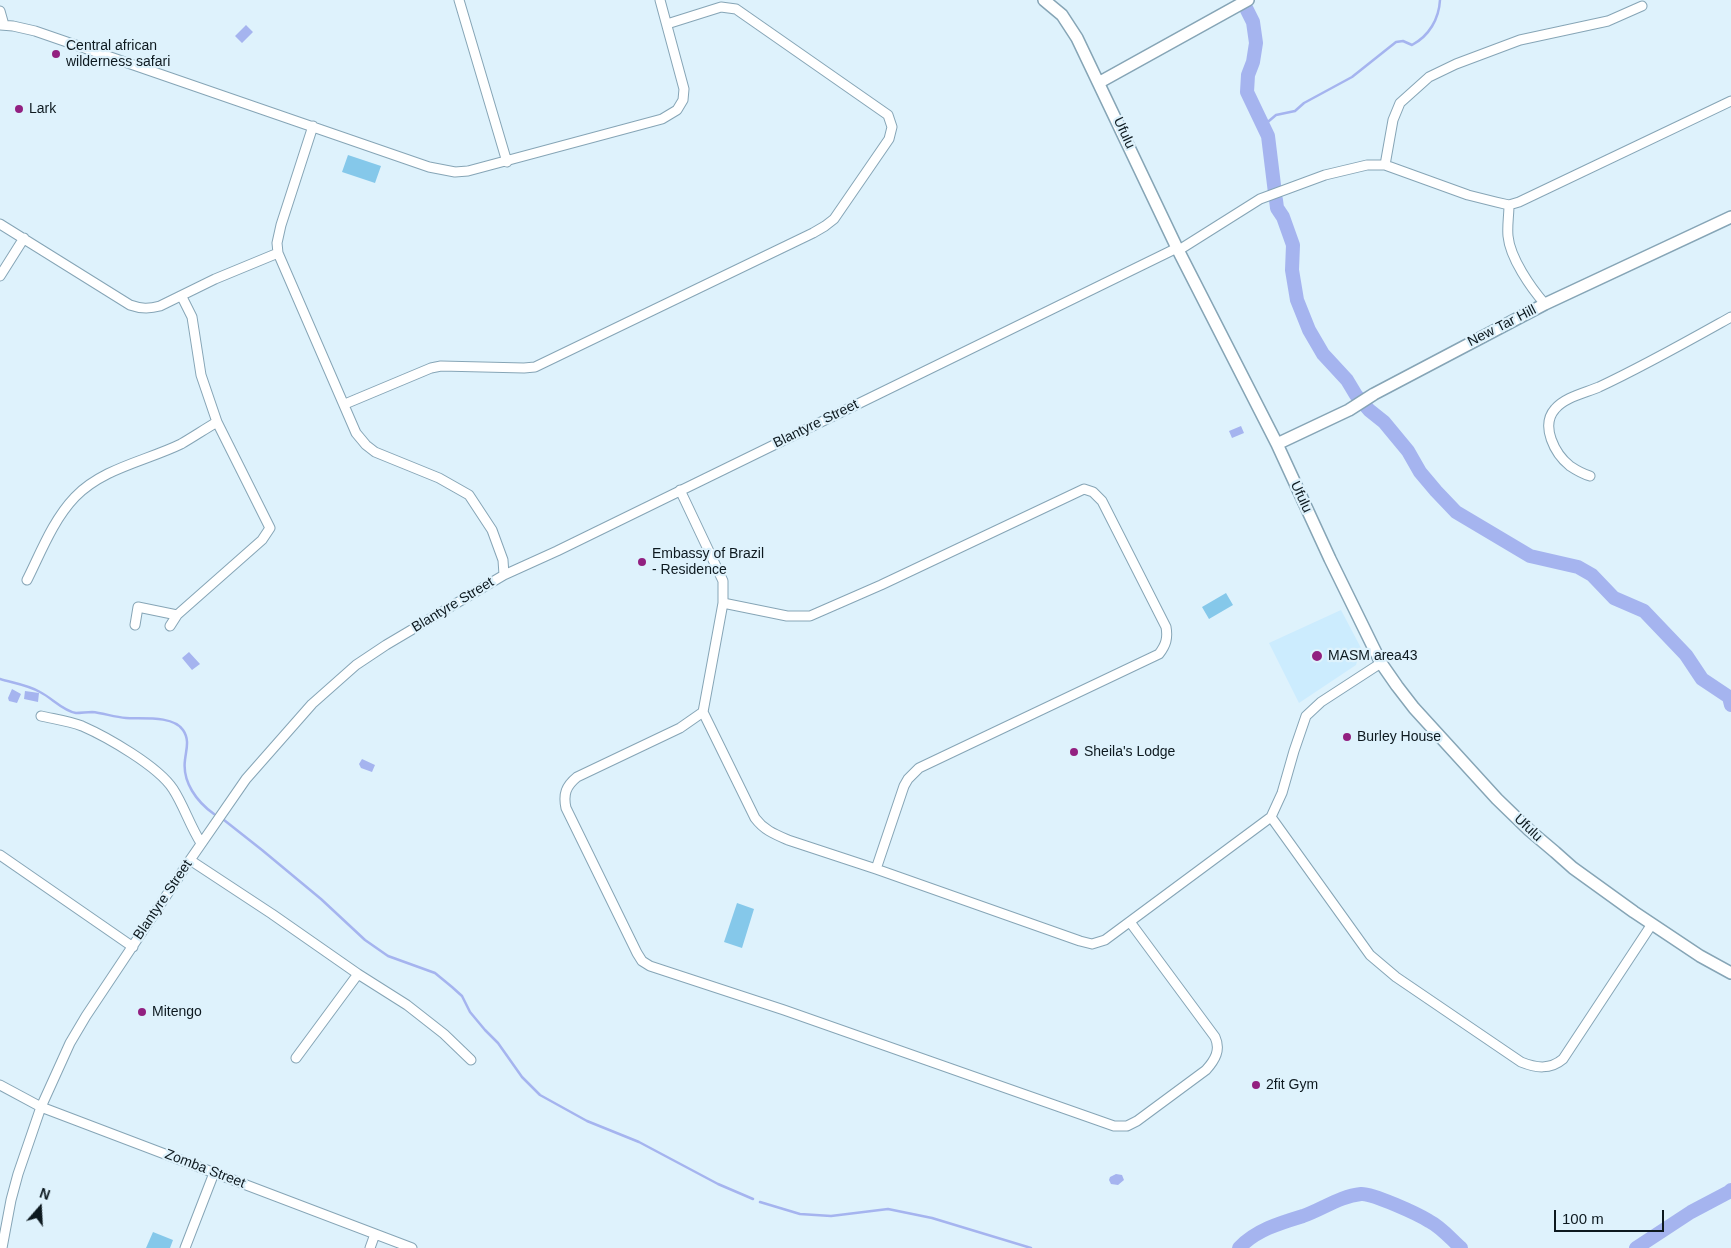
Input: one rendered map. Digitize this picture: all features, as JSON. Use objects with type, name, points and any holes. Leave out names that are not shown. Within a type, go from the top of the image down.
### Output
[{"type":"street","points":[[459,0],[507,162]]},
{"type":"street","points":[[0,11],[2,25],[35,31],[429,167],[455,172],[468,172],[662,119],[674,113],[680,105],[684,89],[660,0]]},
{"type":"street","name":"Ufulu","points":[[1044,0],[1062,15],[1069,25],[1100,82],[1178,249],[1277,444],[1330,559],[1382,663],[1414,708],[1529,830],[1573,868],[1652,924],[1700,956],[1731,973]]},
{"type":"street","points":[[1100,82],[1248,0]]},
{"type":"street","points":[[1642,6],[1608,22],[1520,40],[1456,64],[1429,77],[1400,103],[1393,120],[1385,165],[1468,195],[1510,205],[1731,101]]},
{"type":"street","points":[[345,404],[431,368],[441,366],[524,368],[546,363],[813,233],[834,219],[889,139],[892,127],[888,115],[736,8],[721,7],[667,24]]},
{"type":"street","points":[[313,126],[281,225],[277,243],[278,253],[356,433],[375,452],[439,478],[469,495],[492,530],[503,560],[504,575]]},
{"type":"street","name":"Blantyre Street","points":[[2,1248],[11,1200],[41,1107],[74,1035],[201,843],[246,780],[312,704],[341,677],[386,645],[504,575],[557,552],[680,490],[1178,249],[1260,199],[1325,174],[1367,166],[1385,165]]},
{"type":"street","points":[[1510,205],[1508,237],[1511,249],[1534,291],[1545,304]]},
{"type":"street","name":"New Tar Hill","points":[[1277,444],[1349,410],[1374,394],[1545,304],[1731,217]]},
{"type":"street","points":[[0,224],[130,305],[138,308],[152,308],[278,253]]},
{"type":"street","points":[[0,276],[24,238]]},
{"type":"street","points":[[170,626],[177,615],[262,540],[270,528],[217,422],[201,375],[192,317],[182,296]]},
{"type":"street","points":[[1590,476],[1570,466],[1554,446],[1548,426],[1549,418],[1556,408],[1731,317]]},
{"type":"street","points":[[27,580],[49,534],[64,510],[90,483],[116,470],[180,444],[217,422]]},
{"type":"street","points":[[680,490],[724,581],[723,603],[704,712],[755,818],[761,826],[775,835],[788,840],[1086,943],[1092,944],[1105,940],[1271,817],[1282,793],[1306,716],[1321,702],[1382,663]]},
{"type":"street","points":[[723,603],[787,616],[810,616],[1084,490],[1093,492],[1102,500],[1166,627],[1165,646],[1159,654],[919,768],[904,786],[876,869]]},
{"type":"street","points":[[136,625],[133,606],[177,615]]},
{"type":"street","points":[[704,712],[680,728],[577,777],[570,783],[564,798],[566,808],[636,953],[642,961],[650,966],[794,1014],[1114,1126],[1121,1126],[1137,1121],[1199,1075],[1214,1061],[1218,1051],[1217,1041],[1130,922]]},
{"type":"street","points":[[41,716],[82,726],[124,748],[145,763],[173,789],[192,830],[201,843]]},
{"type":"street","points":[[1271,817],[1370,954],[1396,977],[1435,1005],[1520,1062],[1536,1067],[1556,1065],[1563,1059],[1652,924]]},
{"type":"street","points":[[0,855],[133,946]]},
{"type":"street","points":[[190,860],[414,1010],[444,1034],[471,1060]]},
{"type":"street","points":[[296,1058],[358,974]]},
{"type":"street","name":"Zomba Street","points":[[0,1085],[41,1107],[412,1248]]},
{"type":"street","points":[[185,1248],[214,1173]]},
{"type":"street","points":[[370,1248],[375,1234]]},
{"type":"shaded area","points":[[246,25],[253,32],[242,43],[235,36]]},
{"type":"shaded area","points":[[348,155],[381,166],[375,183],[342,172]]},
{"type":"shaded area","points":[[1241,426],[1244,433],[1232,438],[1229,431]]},
{"type":"shaded area","points":[[1226,593],[1233,605],[1209,619],[1202,607]]},
{"type":"shaded area","name":"MASM area43","points":[[1341,610],[1361,648],[1356,665],[1299,703],[1269,643]]},
{"type":"shaded area","points":[[189,652],[200,664],[192,670],[182,658]]},
{"type":"shaded area","points":[[12,689],[21,694],[17,703],[9,701],[8,698]]},
{"type":"shaded area","points":[[25,691],[39,693],[38,702],[24,699]]},
{"type":"shaded area","points":[[362,759],[375,765],[372,772],[361,768],[359,764]]},
{"type":"shaded area","points":[[737,903],[754,909],[742,948],[724,942]]},
{"type":"shaded area","points":[[1116,1174],[1122,1175],[1124,1180],[1118,1185],[1111,1184],[1110,1177]]},
{"type":"shaded area","points":[[153,1232],[173,1240],[170,1248],[146,1248]]},
{"type":"waterway","points":[[1263,126],[1276,115],[1295,111],[1304,103],[1352,77],[1396,42],[1403,41],[1412,45],[1418,41],[1432,26],[1438,14],[1440,0]]},
{"type":"waterway","points":[[1246,8],[1253,22],[1256,43],[1253,62],[1248,75],[1247,92],[1268,136],[1275,193]]},
{"type":"waterway","points":[[1276,200],[1277,208],[1283,217],[1293,245],[1292,270],[1297,300],[1309,330],[1323,354],[1347,380],[1356,395],[1369,410],[1384,422],[1408,451],[1420,472],[1436,491],[1456,512],[1530,556],[1578,567],[1592,575],[1614,598],[1644,611],[1686,655],[1702,679],[1729,697],[1731,705]]},
{"type":"waterway","points":[[0,679],[35,690],[71,712],[92,712],[126,718],[165,720],[178,725],[183,730],[186,738],[185,768],[188,784],[202,804],[214,814]]},
{"type":"waterway","points":[[224,820],[321,899],[365,940],[388,956],[435,973],[452,987],[462,996],[470,1012],[498,1043],[522,1077],[540,1095],[587,1121],[639,1142],[718,1184],[753,1199]]},
{"type":"waterway","points":[[1636,1248],[1691,1212],[1731,1190]]},
{"type":"waterway","points":[[1239,1248],[1253,1236],[1277,1224],[1310,1213],[1346,1197],[1361,1194],[1384,1200],[1406,1209],[1438,1226],[1461,1248]]},
{"type":"waterway","points":[[760,1202],[800,1214],[831,1216],[888,1209],[932,1218],[1031,1248]]},
{"type":"place","name":"Central african wilderness safari","points":[[56,54]]},
{"type":"place","name":"Lark","points":[[19,109]]},
{"type":"place","name":"Embassy of Brazil - Residence","points":[[642,562]]},
{"type":"place","name":"MASM area43","points":[[1317,656]]},
{"type":"place","name":"Burley House","points":[[1347,737]]},
{"type":"place","name":"Sheila's Lodge","points":[[1074,752]]},
{"type":"place","name":"Mitengo","points":[[142,1012]]},
{"type":"place","name":"2fit Gym","points":[[1256,1085]]}]
